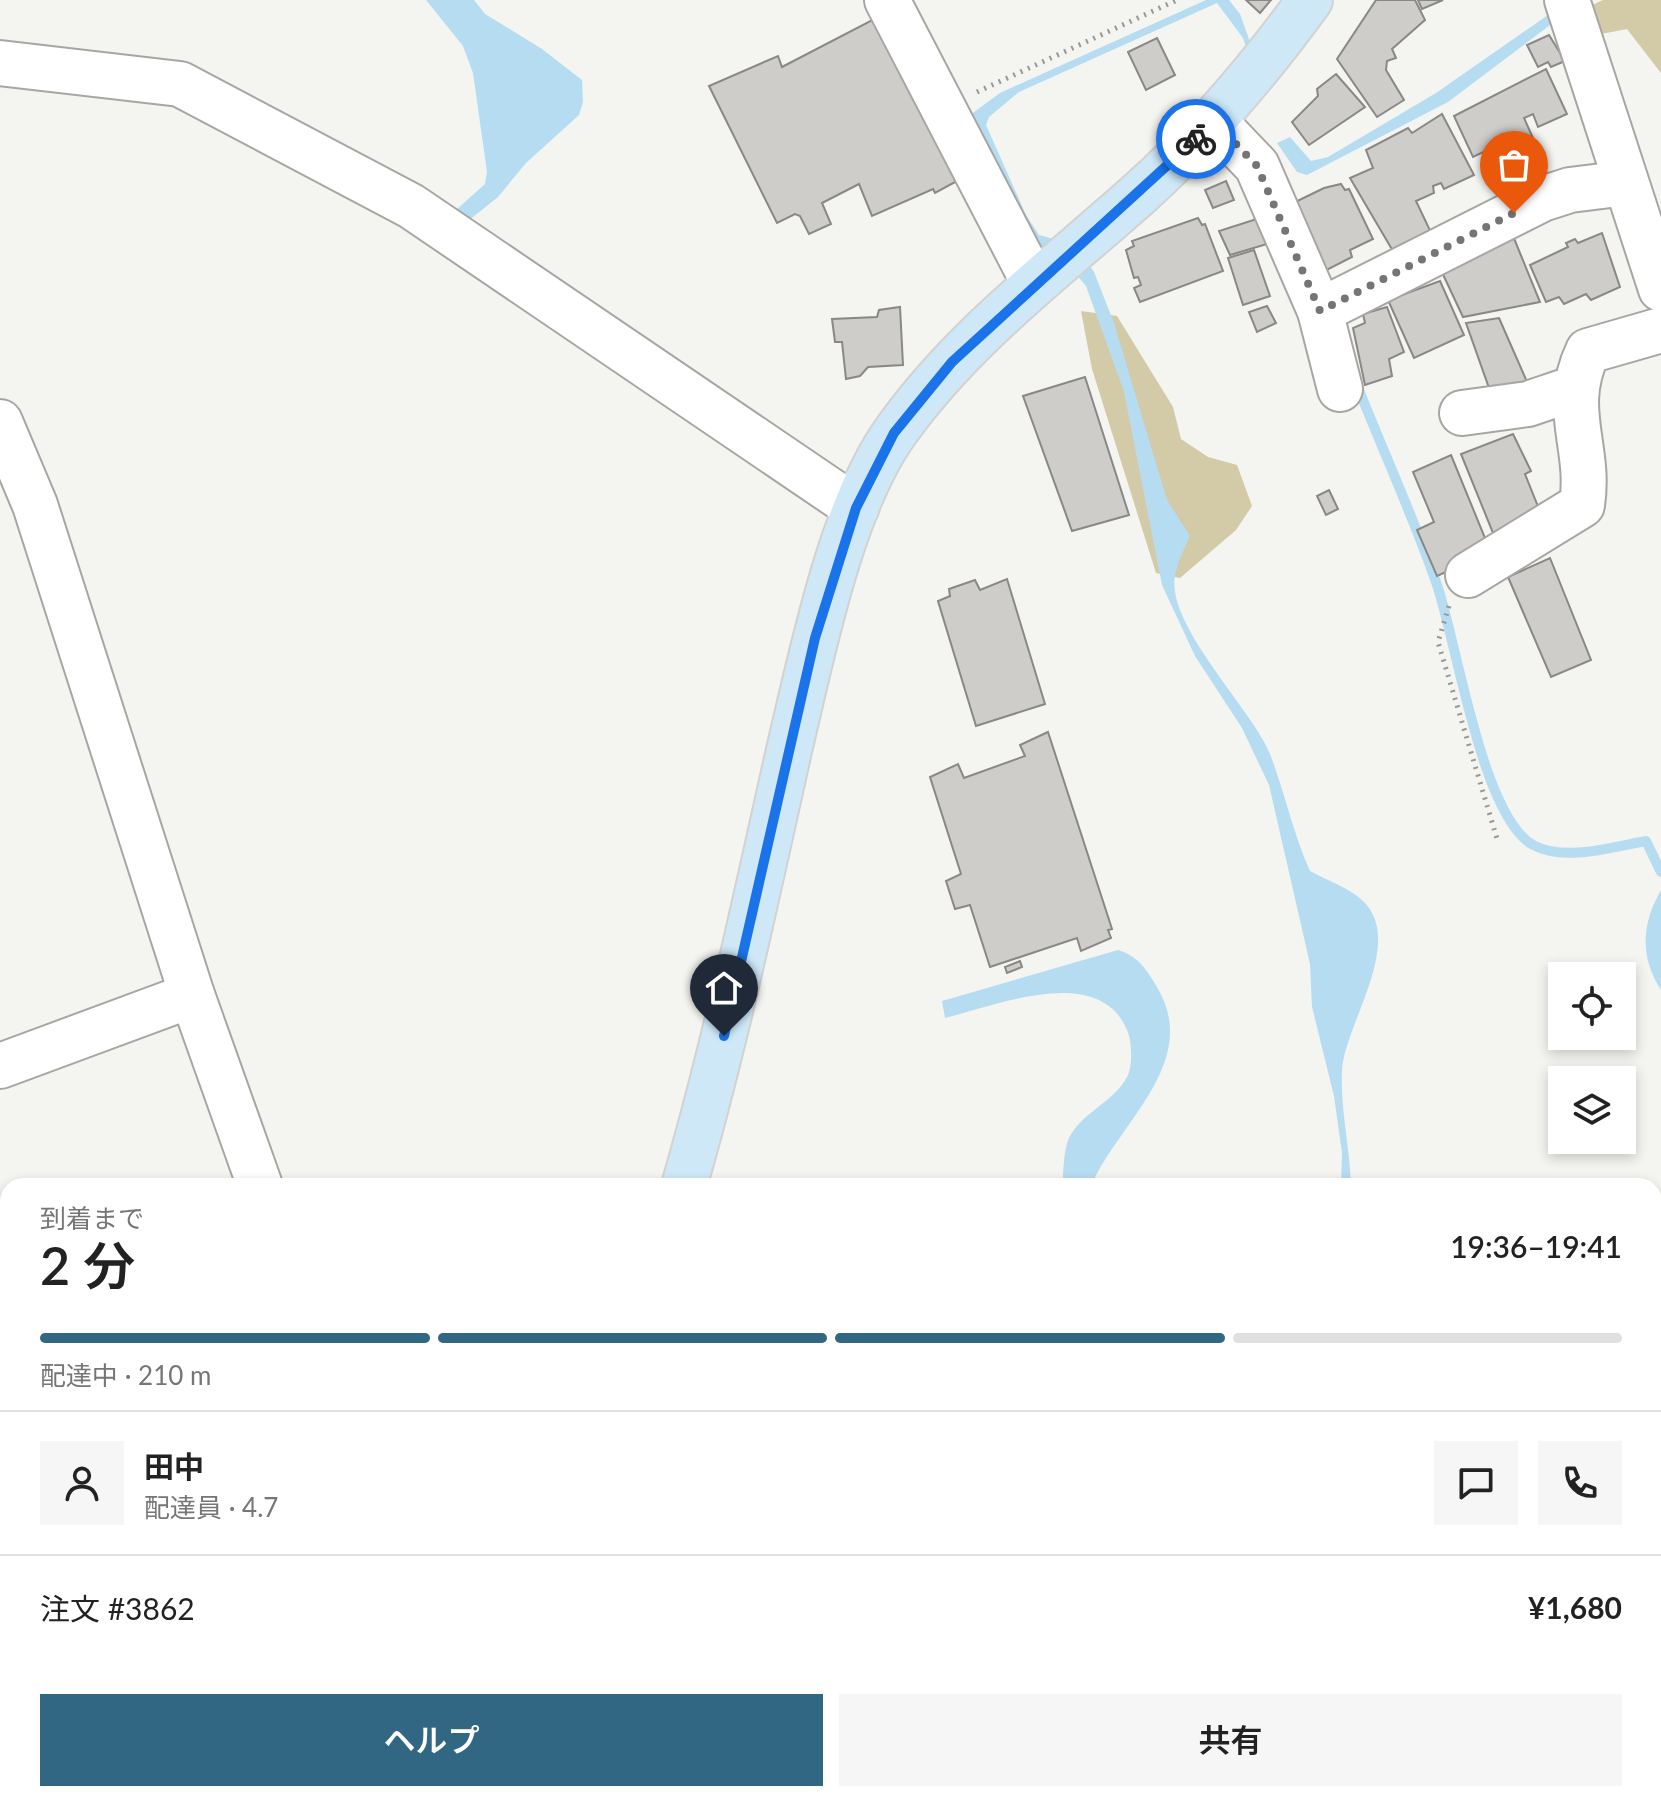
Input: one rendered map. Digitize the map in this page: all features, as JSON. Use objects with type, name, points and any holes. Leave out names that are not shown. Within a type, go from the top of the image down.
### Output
[{"type":"main road","points":[[686,1178],[710,1097],[815,638],[856,508],[894,433],[952,362],[1034,283],[1141,192],[1214,121],[1273,51],[1310,0]]},
{"type":"street","points":[[887,0],[1034,283]]},
{"type":"street","points":[[1567,0],[1661,289]]},
{"type":"street","points":[[0,63],[180,84],[411,206],[856,508]]},
{"type":"street","points":[[1214,121],[1257,166],[1320,311],[1340,389]]},
{"type":"street","points":[[1320,311],[1542,199],[1570,190],[1626,183]]},
{"type":"street","points":[[1468,575],[1582,505],[1586,480],[1576,377],[1588,351],[1661,330]]},
{"type":"street","points":[[1462,413],[1528,404],[1575,388]]},
{"type":"street","points":[[0,422],[35,505],[192,995],[257,1178]]},
{"type":"street","points":[[0,1066],[192,995]]},
{"type":"path","points":[[944,108],[1177,0]]},
{"type":"path","points":[[1468,575],[1453,593],[1438,642],[1498,842]]},
{"type":"shaded area","points":[[1603,0],[1661,0],[1661,73],[1627,29],[1601,34],[1588,7]]},
{"type":"shaded area","points":[[1081,311],[1117,316],[1173,407],[1181,439],[1208,457],[1237,465],[1252,506],[1236,530],[1180,578],[1156,573],[1092,369]]},
{"type":"water","points":[[426,0],[474,0],[485,14],[542,49],[582,80],[583,102],[579,115],[526,163],[498,197],[463,225],[456,210],[485,184],[487,172],[473,73],[463,46]]},
{"type":"water","points":[[1206,0],[1229,0],[1240,14],[1268,92],[1262,94],[1243,38],[1217,3],[1019,92],[989,117],[986,125],[1026,215],[1039,235],[1076,245],[1094,272],[1114,323],[1167,500],[1190,536],[1175,576],[1176,596],[1184,618],[1196,642],[1270,754],[1310,871],[1357,896],[1375,918],[1378,939],[1376,961],[1345,1052],[1342,1070],[1350,1178],[1341,1178],[1342,1153],[1334,1096],[1312,1007],[1310,964],[1269,785],[1242,728],[1195,656],[1162,585],[1124,392],[1086,286],[1065,261],[1034,244],[970,115],[1000,93]]},
{"type":"water","points":[[1548,15],[1554,22],[1448,102],[1307,175],[1297,172],[1277,143],[1290,137],[1311,161],[1328,157],[1436,93]]},
{"type":"water","points":[[1661,890],[1661,990],[1649,965],[1646,940],[1650,915]]},
{"type":"water","points":[[1118,950],[1141,964],[1157,987],[1168,1014],[1169,1041],[1163,1066],[1151,1091],[1095,1178],[1063,1178],[1065,1155],[1074,1129],[1114,1094],[1127,1077],[1130,1040],[1113,1010],[1094,998],[1071,993],[1045,994],[1018,998],[945,1018],[942,1001]]},
{"type":"building","points":[[1246,0],[1271,0],[1260,13]]},
{"type":"building","points":[[1376,0],[1415,0],[1425,20],[1392,49],[1396,58],[1387,61],[1386,70],[1404,100],[1377,117],[1337,59]]},
{"type":"building","points":[[1418,0],[1443,0],[1422,9]]},
{"type":"building","points":[[878,17],[957,181],[935,193],[933,189],[872,216],[859,184],[822,203],[831,224],[809,234],[800,216],[795,214],[777,223],[709,86],[778,56],[782,67]]},
{"type":"building","points":[[1549,35],[1565,61],[1551,67],[1548,62],[1538,67],[1527,45]]},
{"type":"building","points":[[1157,38],[1175,75],[1146,90],[1128,52]]},
{"type":"building","points":[[1546,69],[1567,114],[1538,127],[1533,114],[1524,118],[1533,138],[1514,147],[1511,139],[1473,157],[1454,116]]},
{"type":"building","points":[[1336,74],[1365,107],[1309,145],[1292,122],[1318,96],[1317,89]]},
{"type":"building","points":[[1442,114],[1474,175],[1444,189],[1441,183],[1433,186],[1434,193],[1416,201],[1436,243],[1400,263],[1350,178],[1373,168],[1366,150],[1408,128],[1412,133]]},
{"type":"building","points":[[1226,181],[1234,200],[1213,208],[1205,190]]},
{"type":"building","points":[[1341,184],[1345,190],[1349,189],[1373,239],[1350,250],[1352,257],[1317,275],[1283,208],[1324,188]]},
{"type":"building","points":[[1266,216],[1277,241],[1230,255],[1219,231]]},
{"type":"building","points":[[1198,218],[1202,225],[1205,224],[1223,271],[1140,302],[1134,288],[1141,285],[1138,277],[1134,278],[1126,250],[1134,246],[1132,241]]},
{"type":"building","points":[[1511,231],[1540,302],[1463,317],[1439,266]]},
{"type":"building","points":[[1602,233],[1620,287],[1591,300],[1586,294],[1564,304],[1559,297],[1546,302],[1530,265],[1568,247],[1566,243],[1575,239],[1578,243]]},
{"type":"building","points":[[1254,250],[1270,296],[1243,305],[1228,258]]},
{"type":"building","points":[[1440,281],[1464,335],[1414,358],[1388,300]]},
{"type":"building","points":[[1267,306],[1276,323],[1257,332],[1249,312]]},
{"type":"building","points":[[900,307],[903,365],[868,367],[860,376],[846,379],[842,342],[835,342],[832,319],[877,317],[879,310]]},
{"type":"building","points":[[1387,307],[1404,352],[1389,359],[1392,376],[1365,385],[1353,328],[1365,323],[1363,314]]},
{"type":"building","points":[[1499,318],[1531,391],[1494,402],[1466,323]]},
{"type":"building","points":[[1085,377],[1129,515],[1072,531],[1023,396]]},
{"type":"building","points":[[1513,434],[1531,471],[1525,474],[1539,509],[1513,521],[1514,526],[1493,533],[1461,454]]},
{"type":"building","points":[[1451,455],[1487,543],[1476,559],[1437,576],[1417,530],[1434,522],[1413,472]]},
{"type":"building","points":[[1329,490],[1338,509],[1326,515],[1317,496]]},
{"type":"building","points":[[1550,558],[1591,660],[1551,677],[1508,577]]},
{"type":"building","points":[[1007,579],[1045,704],[976,726],[938,601],[950,596],[949,589],[975,580],[980,590]]},
{"type":"building","points":[[1048,732],[1112,929],[1108,930],[1111,938],[1081,951],[1077,938],[990,967],[970,905],[955,909],[946,881],[961,874],[930,777],[958,764],[964,778],[1025,756],[1020,745]]},
{"type":"building","points":[[1020,961],[1022,967],[1007,973],[1005,967]]},
{"type":"waterway","points":[[1357,385],[1436,582],[1485,764],[1515,828],[1533,845],[1559,852],[1589,852],[1646,841],[1661,872]]},
{"type":"way so far","points":[[1196,139],[1214,121],[1257,166],[1320,311],[1514,213]]},
{"type":"route","points":[[724,1036],[815,638],[856,508],[894,433],[952,362],[1034,283],[1141,192],[1196,139]]}]
